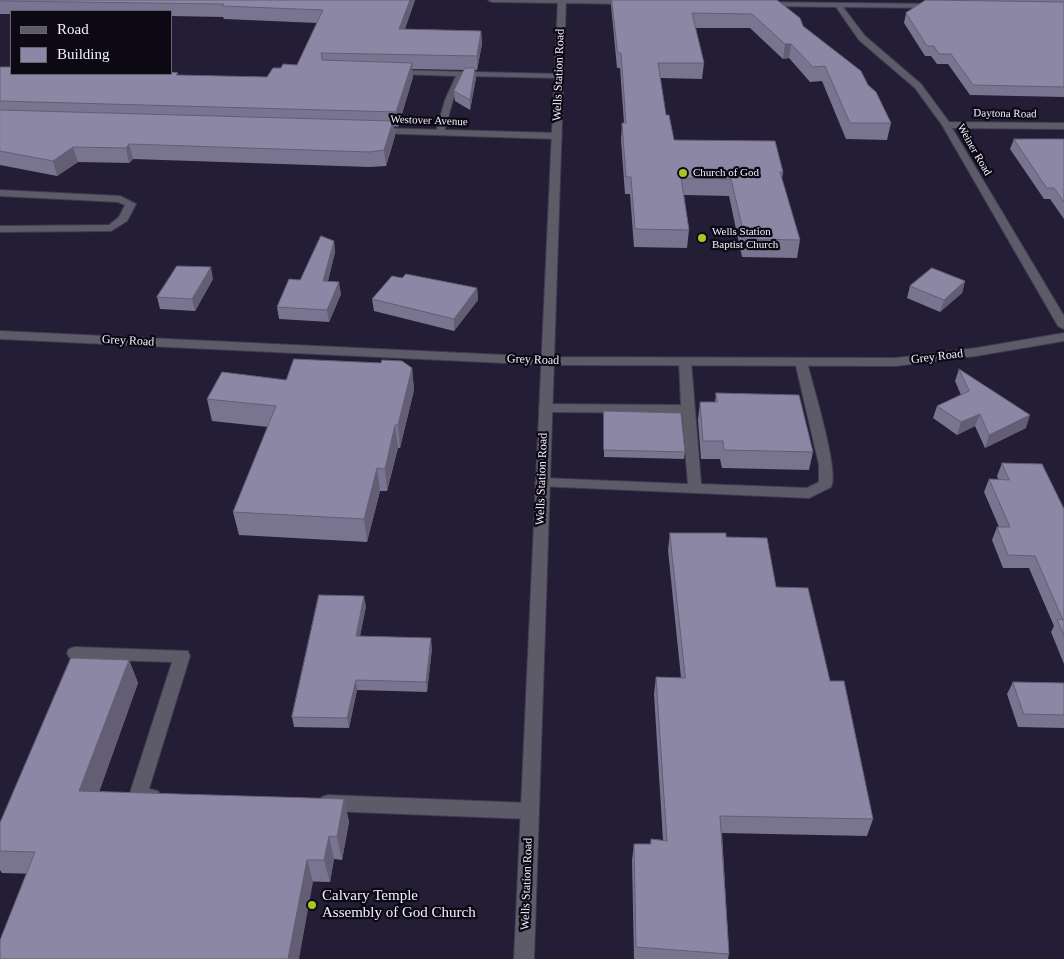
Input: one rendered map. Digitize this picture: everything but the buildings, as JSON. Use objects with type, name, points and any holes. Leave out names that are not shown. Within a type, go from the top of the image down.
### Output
[{"type":"street","points":[[492,0],[641,3]]},
{"type":"street","name":"Wells Station Road","points":[[524,959],[562,1]]},
{"type":"street","points":[[759,4],[946,6]]},
{"type":"street","name":"Weiner Road","points":[[838,5],[862,38],[918,86],[946,125],[1064,326]]},
{"type":"street","points":[[390,72],[559,76]]},
{"type":"street","points":[[440,132],[449,100],[461,74]]},
{"type":"street","name":"Daytona Road","points":[[946,125],[1064,126]]},
{"type":"street","name":"Westover Avenue","points":[[370,130],[557,136]]},
{"type":"street","points":[[0,193],[120,199],[131,204],[123,219],[111,228],[0,229]]},
{"type":"street","name":"Grey Road","points":[[0,335],[547,361],[802,362],[896,362],[976,352],[1064,337]]},
{"type":"street","points":[[685,361],[695,489]]},
{"type":"street","points":[[542,483],[809,493],[826,484],[826,465],[802,362]]},
{"type":"street","points":[[545,408],[688,409]]},
{"type":"street","points":[[75,653],[182,656],[138,796],[168,797]]},
{"type":"street","points":[[314,803],[530,811]]},
{"type":"place","name":"Church of God","points":[[683,173]]},
{"type":"place","name":"Wells Station Baptist Church","points":[[702,238]]},
{"type":"place","name":"Calvary Temple Assembly of God Church","points":[[312,905]]}]
